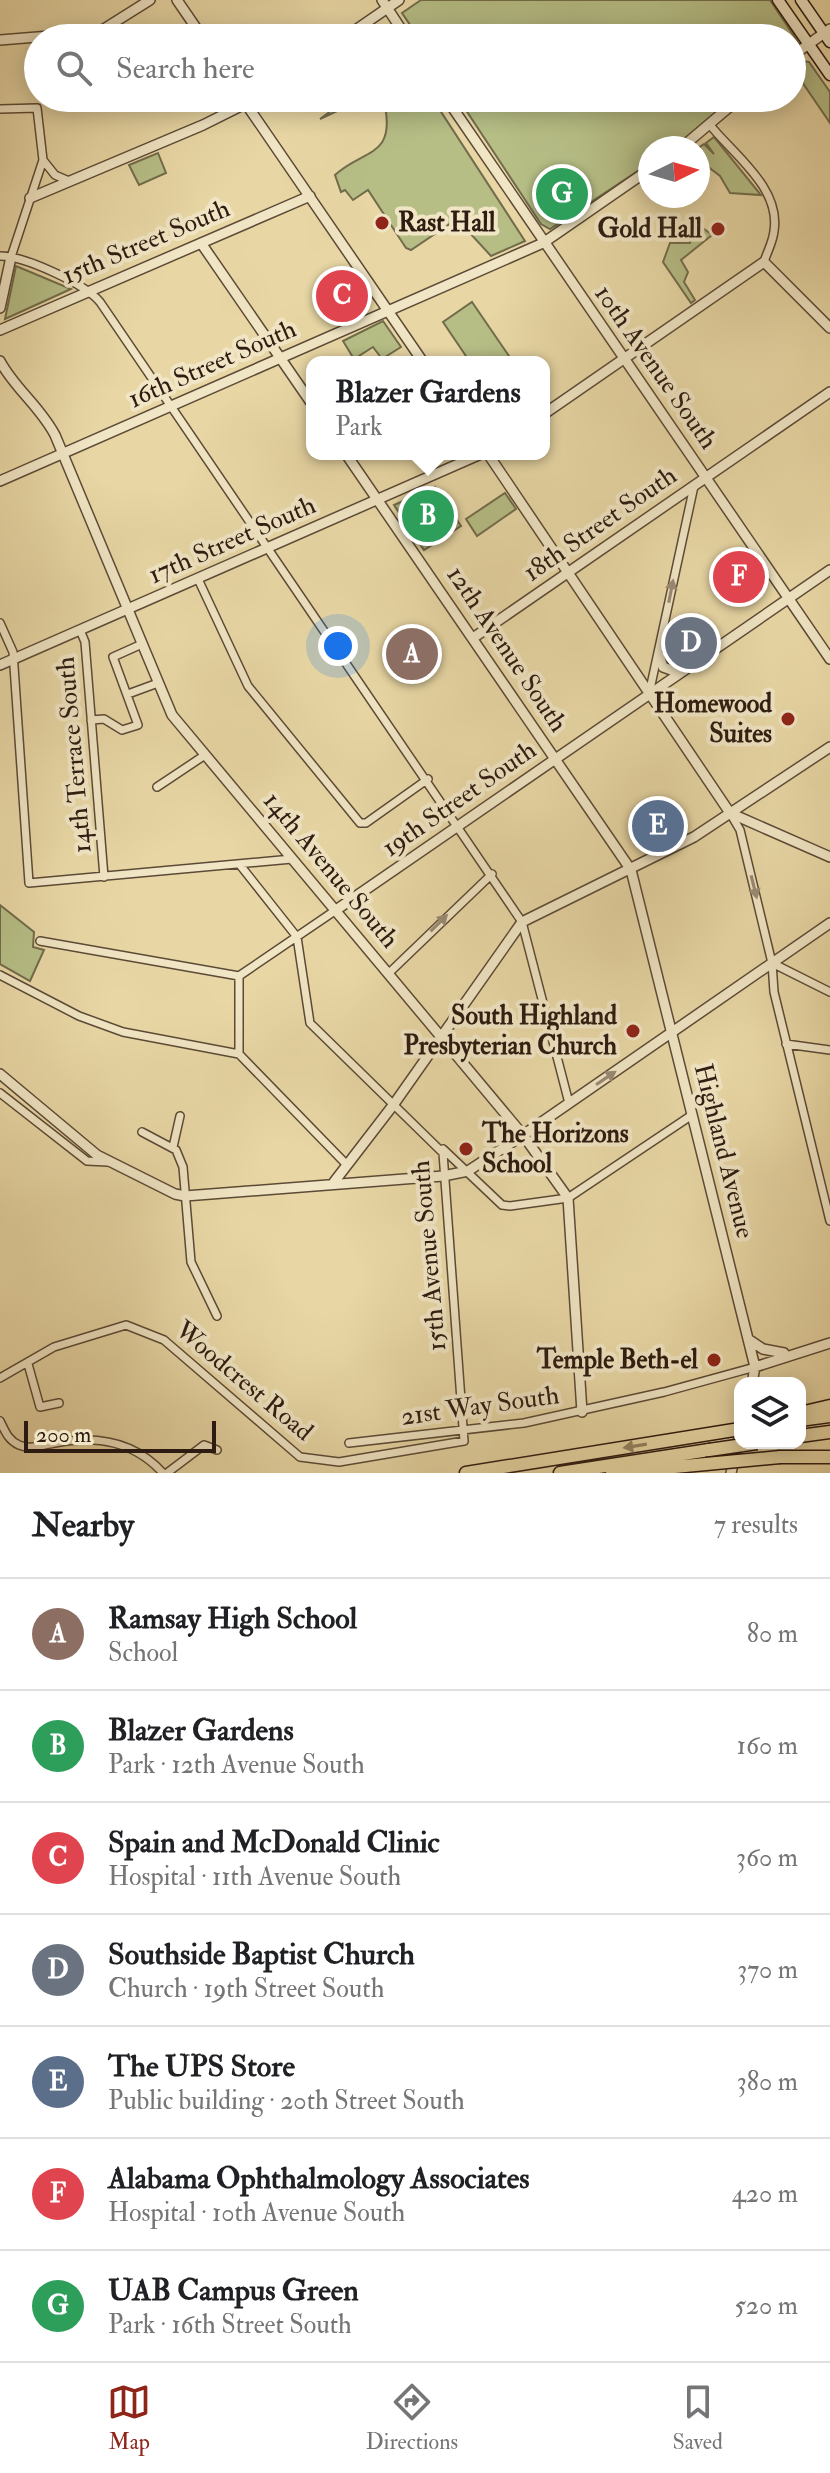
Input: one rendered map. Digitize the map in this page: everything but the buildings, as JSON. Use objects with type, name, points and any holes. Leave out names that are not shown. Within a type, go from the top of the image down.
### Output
[{"type":"highway","points":[[806,1412],[830,1406]]},
{"type":"highway","points":[[806,1419],[830,1416]]},
{"type":"highway","points":[[466,1473],[734,1432]]},
{"type":"highway","points":[[806,1435],[830,1432]]},
{"type":"highway","points":[[560,1473],[734,1446]]},
{"type":"highway","points":[[612,1473],[780,1457],[830,1457]]},
{"type":"main road","points":[[778,0],[795,24]]},
{"type":"main road","points":[[801,0],[828,35]]},
{"type":"main road","points":[[806,40],[830,75]]},
{"type":"street","points":[[112,24],[150,0]]},
{"type":"street","points":[[177,0],[193,24]]},
{"type":"street","points":[[360,24],[384,4],[399,0]]},
{"type":"street","points":[[384,4],[398,24]]},
{"type":"street","points":[[806,46],[828,35]]},
{"type":"street","points":[[0,40],[24,38]]},
{"type":"street","points":[[0,109],[24,108]]},
{"type":"street","points":[[0,308],[5,256],[43,160],[39,112]]},
{"type":"street","points":[[30,198],[222,112]]},
{"type":"street","points":[[251,112],[419,356]]},
{"type":"street","name":"10th Avenue South","points":[[455,112],[830,659]]},
{"type":"street","points":[[696,136],[724,112]]},
{"type":"street","points":[[550,410],[764,262],[775,228],[771,201],[742,158],[710,125]]},
{"type":"street","points":[[43,160],[55,175],[71,182]]},
{"type":"street","name":"16th Street South","points":[[0,481],[543,243],[638,177]]},
{"type":"street","name":"15th Street South","points":[[0,330],[310,196]]},
{"type":"street","points":[[201,243],[306,395]]},
{"type":"street","points":[[5,256],[90,290],[492,874],[522,922],[569,1103]]},
{"type":"street","points":[[764,262],[830,328]]},
{"type":"street","name":"14th Avenue South","points":[[0,361],[16,387],[42,411],[172,715],[523,1135],[568,1198]]},
{"type":"street","name":"18th Street South","points":[[473,638],[830,392]]},
{"type":"street","name":"12th Avenue South","points":[[350,460],[631,870]]},
{"type":"street","name":"17th Street South","points":[[0,665],[468,460]]},
{"type":"street","points":[[492,460],[740,830],[772,963],[771,975],[786,1044],[828,1202],[830,1221]]},
{"type":"street","points":[[649,694],[694,486]]},
{"type":"street","name":"19th Street South","points":[[239,976],[830,570]]},
{"type":"street","points":[[198,579],[248,686],[362,823],[428,779]]},
{"type":"street","points":[[0,623],[13,659],[29,883],[292,859]]},
{"type":"street","name":"14th Terrace South","points":[[80,630],[85,642],[104,877]]},
{"type":"street","points":[[91,720],[104,719],[122,730],[136,727],[128,694],[113,657],[142,644]]},
{"type":"street","points":[[659,655],[663,667],[680,673]]},
{"type":"street","points":[[128,694],[158,683]]},
{"type":"street","points":[[334,1182],[394,1104],[440,1034],[522,922],[631,870],[730,813],[830,747]]},
{"type":"street","points":[[157,787],[205,755]]},
{"type":"street","points":[[730,813],[830,857]]},
{"type":"street","name":"15th Avenue South","points":[[240,865],[297,937],[310,1023],[438,1144],[443,1153],[464,1432]]},
{"type":"street","name":"Highland Avenue","points":[[631,870],[755,1367]]},
{"type":"street","points":[[389,973],[492,874]]},
{"type":"street","points":[[0,1074],[108,1162],[165,1191],[185,1196],[334,1182],[443,1176],[468,1171],[830,923]]},
{"type":"street","points":[[40,941],[239,976],[239,1054]]},
{"type":"street","points":[[772,963],[830,992]]},
{"type":"street","points":[[0,975],[79,1016],[123,1032],[239,1054],[347,1165]]},
{"type":"street","points":[[786,1044],[830,1050]]},
{"type":"street","points":[[0,1093],[87,1161],[99,1165],[108,1162]]},
{"type":"street","points":[[438,1144],[502,1205],[568,1198],[692,1115]]},
{"type":"street","points":[[173,1147],[180,1116]]},
{"type":"street","points":[[142,1132],[173,1147],[183,1167],[191,1262],[217,1316]]},
{"type":"street","points":[[568,1198],[582,1412]]},
{"type":"street","name":"Woodcrest Road","points":[[0,1378],[54,1347],[126,1325],[164,1340],[289,1450],[314,1462],[339,1462],[464,1441],[464,1432]]},
{"type":"street","points":[[748,1339],[772,1352],[792,1353]]},
{"type":"street","points":[[753,1377],[755,1367],[830,1343]]},
{"type":"street","points":[[28,1364],[40,1407],[59,1403]]},
{"type":"street","name":"21st Way South","points":[[349,1443],[464,1432],[582,1412],[755,1367]]},
{"type":"street","points":[[0,1421],[9,1438],[28,1448],[64,1441],[104,1440],[146,1454],[165,1473],[195,1448],[204,1445],[217,1450]]},
{"type":"street","points":[[731,1473],[736,1449]]},
{"type":"green space","points":[[421,0],[770,0],[786,24],[409,24],[402,13]]},
{"type":"green space","points":[[806,62],[830,92],[830,123],[806,88]]},
{"type":"green space","points":[[386,112],[441,112],[525,241],[491,256],[457,219],[411,250],[406,248],[368,190],[353,200],[345,190],[341,192],[335,175],[381,144],[387,123]]},
{"type":"green space","points":[[467,112],[718,112],[688,136],[638,136],[638,171],[550,229],[541,224]]},
{"type":"green space","points":[[714,137],[761,195],[730,193],[720,176],[710,168],[710,150],[714,154],[710,140]]},
{"type":"green space","points":[[158,153],[166,173],[139,185],[129,165]]},
{"type":"green space","points":[[691,219],[712,235],[681,260],[688,272],[684,282],[695,300],[691,303],[663,262],[670,243],[690,243],[690,231],[696,227]]},
{"type":"green space","points":[[16,266],[71,289],[5,319]]},
{"type":"green space","points":[[472,302],[509,356],[466,356],[443,322]]},
{"type":"green space","points":[[383,321],[401,347],[387,356],[380,356],[373,347],[359,356],[352,356],[343,341]]},
{"type":"green space","points":[[435,487],[461,526],[424,550],[394,505]]},
{"type":"green space","points":[[505,493],[516,509],[477,536],[466,519]]},
{"type":"green space","points":[[0,905],[34,932],[33,947],[44,950],[30,981],[0,964]]},
{"type":"place","name":"UAB Campus Green","points":[[562,194]]},
{"type":"place","name":"Rast Hall","points":[[382,223]]},
{"type":"place","name":"Gold Hall","points":[[718,229]]},
{"type":"place","name":"Spain and McDonald Clinic","points":[[342,296]]},
{"type":"place","name":"Blazer Gardens","points":[[428,516]]},
{"type":"place","name":"Alabama Ophthalmology Associates","points":[[739,577]]},
{"type":"place","name":"Southside Baptist Church","points":[[691,643]]},
{"type":"place","name":"Ramsay High School","points":[[412,654]]},
{"type":"place","name":"Homewood Suites","points":[[788,719]]},
{"type":"place","name":"The UPS Store","points":[[658,826]]},
{"type":"place","name":"South Highland Presbyterian Church","points":[[633,1031]]},
{"type":"place","name":"The Horizons School","points":[[466,1149]]},
{"type":"place","name":"Temple Beth-el","points":[[714,1360]]}]
